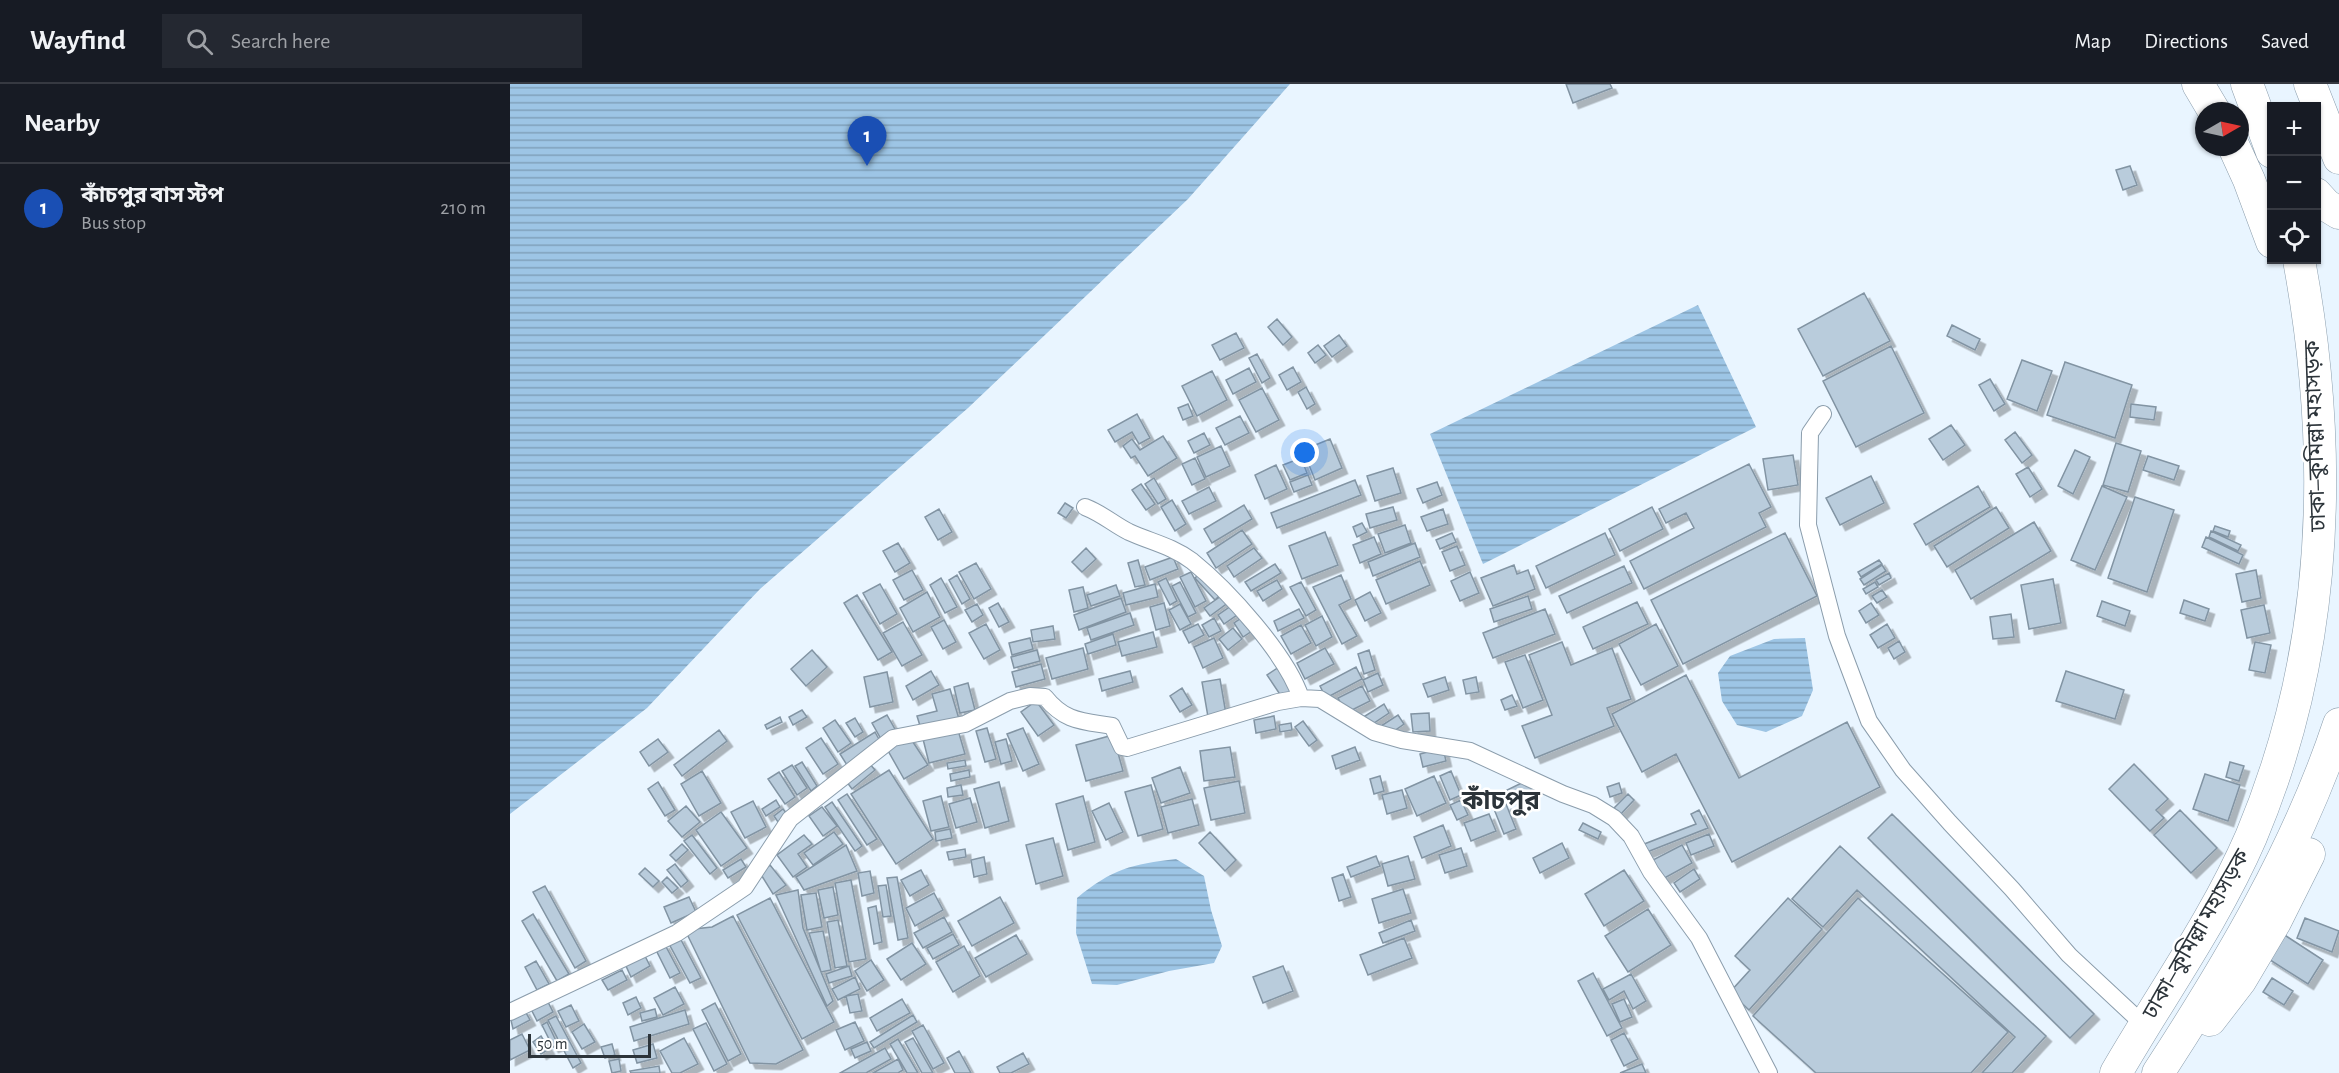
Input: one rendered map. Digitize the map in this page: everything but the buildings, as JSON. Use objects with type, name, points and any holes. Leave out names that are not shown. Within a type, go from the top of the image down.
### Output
[{"type":"highway","points":[[2198,84],[2209,102]]},
{"type":"highway","points":[[2247,84],[2267,141]]},
{"type":"highway","points":[[2270,84],[2278,102]]},
{"type":"highway","points":[[2310,84],[2339,158]]},
{"type":"highway","points":[[2330,84],[2339,96]]},
{"type":"highway","points":[[2238,156],[2267,231]]},
{"type":"highway","points":[[2321,200],[2339,213]]},
{"type":"highway","points":[[2278,264],[2295,322],[2314,355]]},
{"type":"highway","name":"ঢাকা–কুমিল্লা মহাসড়ক","points":[[2116,1073],[2224,891],[2250,838],[2274,777],[2295,711],[2306,660],[2319,542],[2321,474],[2314,355],[2301,264]]},
{"type":"highway","name":"ঢাকা–কুমিল্লা মহাসড়ক","points":[[2165,1063],[2251,919],[2283,858],[2328,758],[2339,724]]},
{"type":"highway","points":[[2165,1063],[2217,1013],[2240,981],[2275,922],[2306,861],[2339,782]]},
{"type":"street","points":[[1823,414],[1810,433],[1808,525],[1837,636],[1869,721],[1903,770],[2069,955],[2144,1025]]},
{"type":"street","points":[[1085,507],[1102,514],[1130,532],[1159,542],[1191,560],[1221,588],[1274,650],[1297,685],[1301,698]]},
{"type":"street","points":[[510,1012],[677,933],[745,887],[790,819],[893,738],[965,724],[1010,701],[1030,696],[1045,697],[1054,708],[1081,723],[1112,726],[1119,736],[1122,747],[1127,748],[1245,711],[1301,698],[1320,699],[1374,732],[1402,740],[1470,751],[1563,794],[1593,805],[1614,818],[1631,836],[1651,872],[1699,938],[1769,1073]]},
{"type":"water","points":[[510,84],[1290,84],[1188,199],[968,408],[760,589],[647,708],[510,814]]},
{"type":"water","points":[[1698,305],[1756,427],[1483,564],[1430,434]]},
{"type":"water","points":[[1805,638],[1813,690],[1802,716],[1766,732],[1737,725],[1722,701],[1718,673],[1730,656],[1774,639]]},
{"type":"water","points":[[1176,859],[1204,876],[1222,946],[1214,963],[1169,971],[1117,985],[1092,984],[1076,933],[1077,898],[1112,874],[1147,863]]},
{"type":"place","name":"কাঁচপুর বাস স্টপ","points":[[867,166]]},
{"type":"district","name":"কাঁচপুর","points":[[1501,801]]}]
